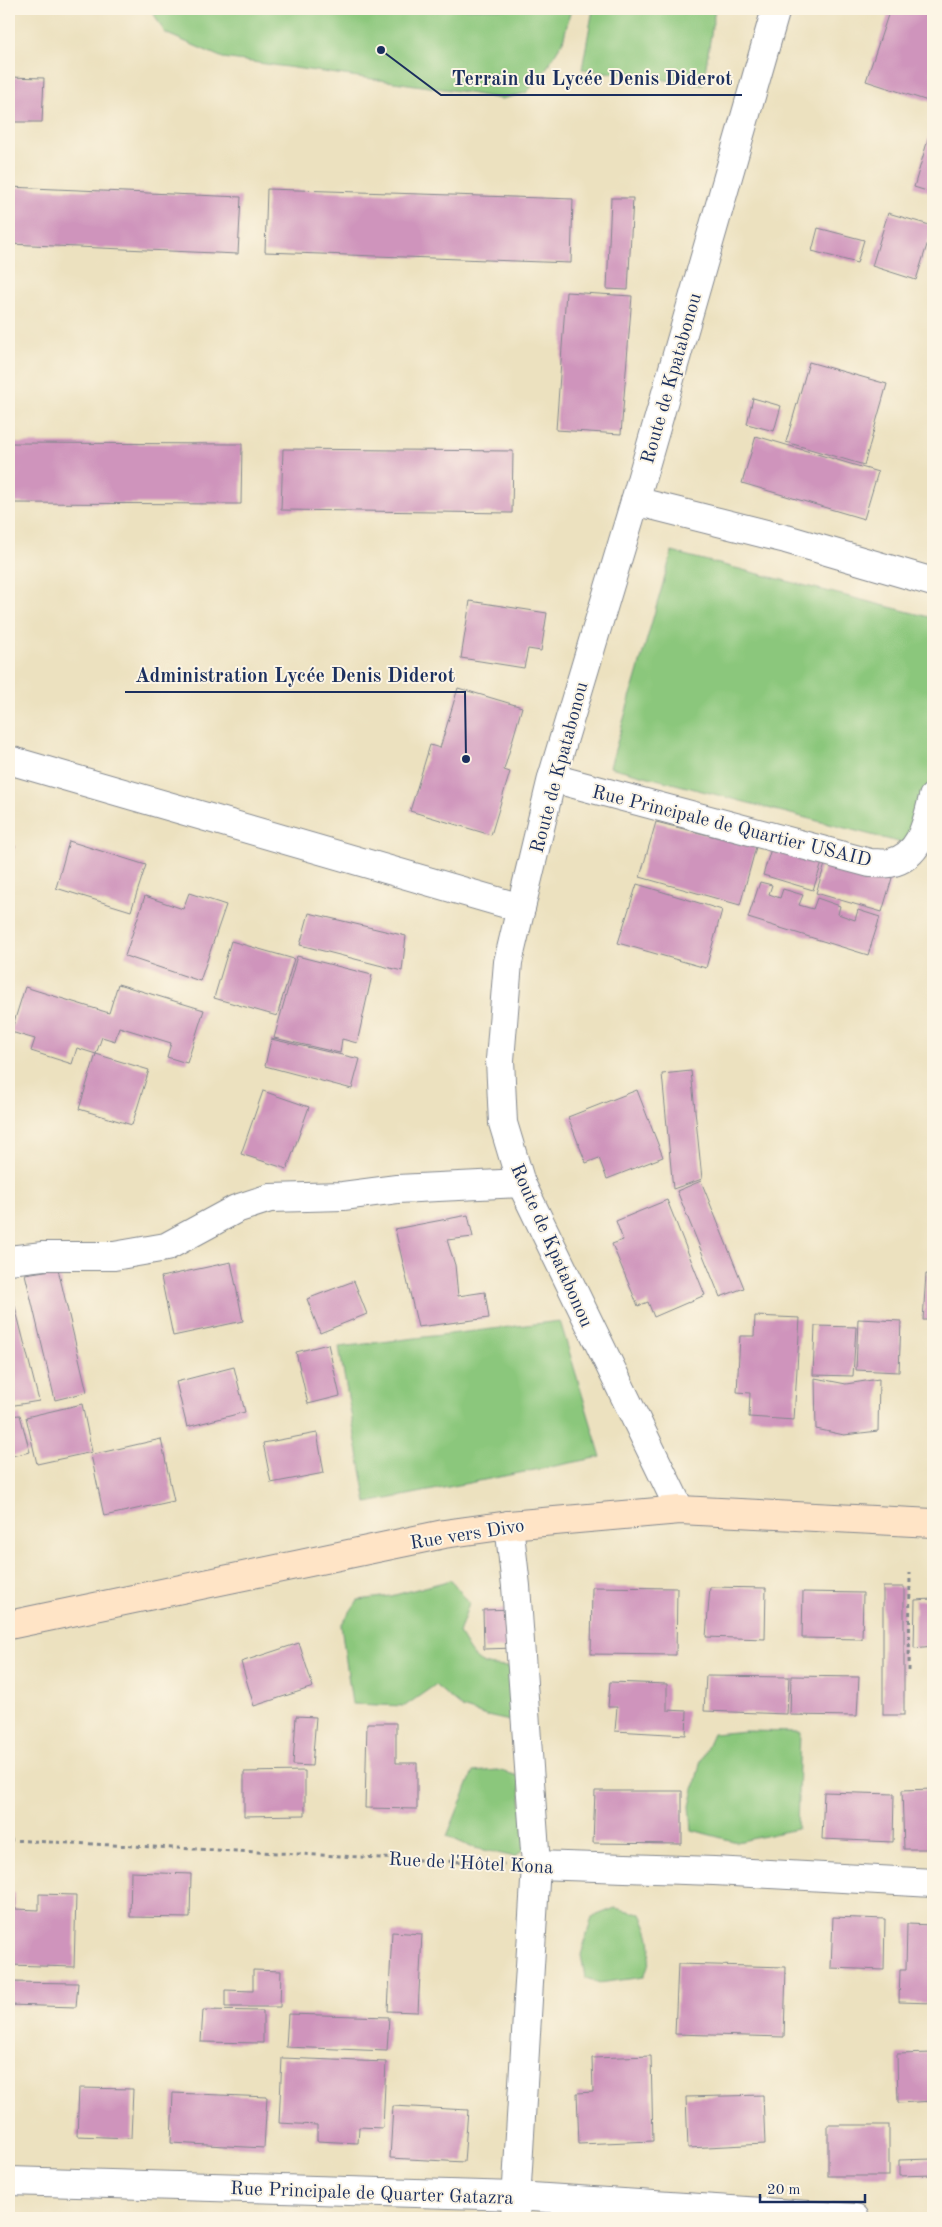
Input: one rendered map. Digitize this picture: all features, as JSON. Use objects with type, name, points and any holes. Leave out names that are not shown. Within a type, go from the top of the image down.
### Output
[{"type":"main road","name":"Rue vers Divo","points":[[9,1626],[444,1534],[509,1525],[680,1510],[933,1523]]},
{"type":"street","name":"Route de Kpatabonou","points":[[680,1510],[521,1183],[502,1123],[500,1060],[508,962],[552,778],[634,502],[776,9]]},
{"type":"street","points":[[634,502],[786,539],[933,582]]},
{"type":"street","points":[[9,760],[521,908]]},
{"type":"street","name":"Rue Principale de Quartier USAID","points":[[552,778],[870,863],[891,863],[906,856],[922,838],[933,797]]},
{"type":"street","points":[[9,1260],[43,1256],[114,1256],[166,1247],[236,1209],[270,1198],[343,1196],[397,1189],[521,1183]]},
{"type":"street","points":[[509,1525],[516,1586],[536,1865],[516,2207]]},
{"type":"street","name":"Rue de l'Hôtel Kona","points":[[536,1865],[714,1871],[933,1883]]},
{"type":"street","name":"Rue Principale de Quarter Gatazra","points":[[9,2181],[516,2207],[855,2218]]},
{"type":"path","points":[[909,1671],[910,1573]]},
{"type":"path","name":"Rue de l'Hôtel Kona","points":[[9,1840],[536,1865]]},
{"type":"green space","points":[[151,9],[571,9],[563,41],[543,74],[526,93],[501,99],[458,91],[223,58],[165,33]]},
{"type":"green space","points":[[593,9],[715,9],[703,85],[582,69]]},
{"type":"green space","points":[[672,552],[933,618],[933,851],[610,767]]},
{"type":"green space","points":[[560,1321],[601,1457],[367,1503],[339,1347]]},
{"type":"green space","points":[[451,1580],[469,1603],[459,1633],[475,1658],[480,1662],[486,1665],[516,1667],[533,1726],[487,1716],[462,1708],[435,1685],[405,1706],[352,1704],[341,1625],[358,1600],[391,1596]]},
{"type":"green space","points":[[746,1731],[800,1732],[797,1829],[737,1842],[692,1830],[690,1806],[700,1763],[713,1734]]},
{"type":"green space","points":[[497,1770],[519,1776],[526,1848],[515,1857],[471,1847],[447,1836],[473,1772]]},
{"type":"green space","points":[[615,1908],[641,1914],[650,1938],[651,1952],[644,1977],[599,1983],[585,1977],[581,1955],[592,1917]]},
{"type":"building","points":[[890,9],[907,9],[933,17],[933,94],[931,102],[866,81]]},
{"type":"building","points":[[9,77],[44,78],[42,122],[9,122]]},
{"type":"building","points":[[933,122],[933,193],[914,187]]},
{"type":"building","points":[[9,187],[241,197],[238,254],[9,244]]},
{"type":"building","points":[[267,189],[573,199],[571,263],[265,252]]},
{"type":"building","points":[[611,198],[633,198],[628,290],[607,289]]},
{"type":"building","points":[[888,213],[933,226],[916,280],[872,266]]},
{"type":"building","points":[[818,228],[864,240],[857,263],[812,251]]},
{"type":"building","points":[[566,292],[632,296],[621,434],[556,430]]},
{"type":"building","points":[[809,362],[887,384],[864,465],[786,442]]},
{"type":"building","points":[[753,398],[781,406],[774,431],[747,424]]},
{"type":"building","points":[[756,436],[878,472],[864,519],[742,483]]},
{"type":"building","points":[[9,443],[242,444],[241,504],[9,503]]},
{"type":"building","points":[[283,449],[513,451],[512,513],[281,510]]},
{"type":"building","points":[[470,601],[547,613],[541,651],[528,649],[524,668],[461,658]]},
{"type":"building","points":[[458,688],[522,707],[504,770],[510,772],[491,835],[410,811],[430,745],[440,748]]},
{"type":"building","points":[[656,822],[756,847],[740,905],[640,877]]},
{"type":"building","points":[[69,841],[146,865],[131,911],[56,888]]},
{"type":"building","points":[[773,842],[824,857],[813,890],[763,875]]},
{"type":"building","points":[[9,844],[15,846],[9,863]]},
{"type":"building","points":[[827,858],[892,878],[882,912],[816,893]]},
{"type":"building","points":[[760,882],[772,885],[769,894],[780,898],[783,889],[803,895],[799,905],[813,909],[817,898],[840,906],[838,914],[855,920],[858,910],[880,917],[868,955],[748,918]]},
{"type":"building","points":[[637,884],[722,910],[706,968],[618,943]]},
{"type":"building","points":[[189,893],[226,905],[200,981],[125,956],[145,896],[183,909]]},
{"type":"building","points":[[309,913],[406,936],[402,971],[300,945]]},
{"type":"building","points":[[231,941],[294,959],[277,1016],[214,998]]},
{"type":"building","points":[[297,956],[372,975],[357,1043],[342,1039],[340,1053],[274,1038]]},
{"type":"building","points":[[118,984],[204,1010],[187,1063],[167,1057],[171,1043],[119,1027],[115,1041],[102,1037],[96,1054],[77,1048],[72,1064],[31,1051],[35,1039],[11,1032],[25,987],[109,1013]]},
{"type":"building","points":[[271,1039],[360,1059],[352,1089],[265,1066]]},
{"type":"building","points":[[96,1054],[149,1070],[132,1125],[79,1109]]},
{"type":"building","points":[[691,1071],[702,1179],[673,1189],[662,1074]]},
{"type":"building","points":[[637,1090],[663,1157],[607,1179],[599,1158],[586,1163],[568,1117]]},
{"type":"building","points":[[263,1091],[309,1107],[287,1169],[241,1154]]},
{"type":"building","points":[[701,1181],[744,1288],[720,1297],[677,1191]]},
{"type":"building","points":[[667,1200],[705,1295],[654,1317],[648,1302],[638,1306],[612,1244],[623,1240],[616,1221]]},
{"type":"building","points":[[468,1215],[473,1237],[447,1240],[455,1265],[458,1296],[485,1292],[489,1318],[418,1327],[395,1229]]},
{"type":"building","points":[[231,1262],[243,1321],[173,1336],[161,1277]]},
{"type":"building","points":[[58,1269],[87,1392],[55,1400],[25,1274]]},
{"type":"building","points":[[926,1274],[933,1275],[933,1320],[923,1320]]},
{"type":"building","points":[[354,1281],[367,1314],[320,1333],[307,1299]]},
{"type":"building","points":[[9,1283],[39,1401],[9,1406]]},
{"type":"building","points":[[755,1316],[800,1318],[794,1420],[749,1417],[750,1393],[737,1392],[740,1336],[754,1336]]},
{"type":"building","points":[[858,1319],[901,1321],[899,1372],[856,1370]]},
{"type":"building","points":[[815,1326],[856,1327],[853,1376],[813,1375]]},
{"type":"building","points":[[328,1344],[340,1396],[308,1404],[296,1352]]},
{"type":"building","points":[[234,1367],[245,1412],[187,1427],[176,1382]]},
{"type":"building","points":[[815,1378],[846,1384],[879,1379],[878,1431],[844,1435],[816,1429]]},
{"type":"building","points":[[82,1404],[92,1452],[37,1464],[26,1417]]},
{"type":"building","points":[[20,1415],[30,1452],[11,1456],[9,1449],[9,1416]]},
{"type":"building","points":[[317,1433],[324,1473],[271,1483],[263,1443]]},
{"type":"building","points":[[161,1439],[174,1501],[104,1516],[91,1455]]},
{"type":"building","points":[[592,1587],[677,1588],[676,1655],[591,1654]]},
{"type":"building","points":[[710,1587],[766,1588],[765,1639],[706,1637]]},
{"type":"building","points":[[883,1587],[904,1587],[904,1715],[883,1715]]},
{"type":"building","points":[[803,1592],[863,1593],[862,1639],[802,1638]]},
{"type":"building","points":[[933,1599],[933,1646],[914,1648],[915,1600]]},
{"type":"building","points":[[515,1609],[516,1648],[484,1649],[483,1610]]},
{"type":"building","points":[[299,1643],[313,1687],[254,1706],[241,1662]]},
{"type":"building","points":[[706,1676],[789,1677],[787,1714],[704,1711]]},
{"type":"building","points":[[791,1676],[859,1677],[857,1716],[790,1715]]},
{"type":"building","points":[[610,1682],[667,1684],[667,1710],[687,1711],[686,1735],[615,1731],[617,1707],[608,1707]]},
{"type":"building","points":[[296,1716],[316,1717],[312,1766],[293,1765]]},
{"type":"building","points":[[367,1723],[396,1723],[396,1763],[417,1763],[417,1809],[365,1808]]},
{"type":"building","points":[[305,1771],[305,1815],[244,1816],[244,1772]]},
{"type":"building","points":[[933,1789],[933,1849],[904,1849],[902,1790]]},
{"type":"building","points":[[595,1791],[682,1791],[682,1844],[593,1843]]},
{"type":"building","points":[[824,1792],[894,1794],[893,1842],[822,1839]]},
{"type":"building","points":[[131,1872],[191,1874],[190,1918],[130,1917]]},
{"type":"building","points":[[9,1893],[15,1893],[15,1909],[39,1910],[39,1894],[76,1895],[74,1967],[9,1965]]},
{"type":"building","points":[[833,1917],[885,1919],[884,1970],[831,1968]]},
{"type":"building","points":[[907,1924],[933,1925],[933,2003],[899,2002],[900,1970],[906,1970]]},
{"type":"building","points":[[392,1932],[422,1934],[418,2012],[388,2011]]},
{"type":"building","points":[[678,1964],[786,1967],[784,2037],[675,2034]]},
{"type":"building","points":[[253,1970],[281,1971],[280,2007],[225,2007],[225,1990],[253,1991]]},
{"type":"building","points":[[9,1982],[78,1983],[76,2007],[9,2005]]},
{"type":"building","points":[[203,2010],[263,2011],[263,2043],[201,2042]]},
{"type":"building","points":[[288,2014],[389,2017],[387,2051],[286,2047]]},
{"type":"building","points":[[933,2053],[933,2101],[898,2103],[897,2054]]},
{"type":"building","points":[[651,2056],[653,2141],[579,2144],[577,2093],[593,2092],[592,2058]]},
{"type":"building","points":[[282,2058],[386,2062],[383,2128],[359,2127],[358,2143],[317,2141],[317,2125],[279,2123]]},
{"type":"building","points":[[79,2088],[133,2089],[131,2138],[77,2136]]},
{"type":"building","points":[[173,2093],[267,2097],[264,2148],[171,2143]]},
{"type":"building","points":[[763,2095],[765,2144],[688,2148],[686,2097]]},
{"type":"building","points":[[393,2106],[468,2110],[464,2162],[390,2158]]},
{"type":"building","points":[[828,2125],[889,2125],[889,2176],[828,2176]]},
{"type":"building","points":[[933,2159],[933,2175],[899,2176],[899,2160]]},
{"type":"place","name":"Terrain du Lycée Denis Diderot","points":[[381,50]]},
{"type":"place","name":"Administration Lycée Denis Diderot","points":[[466,759]]}]
